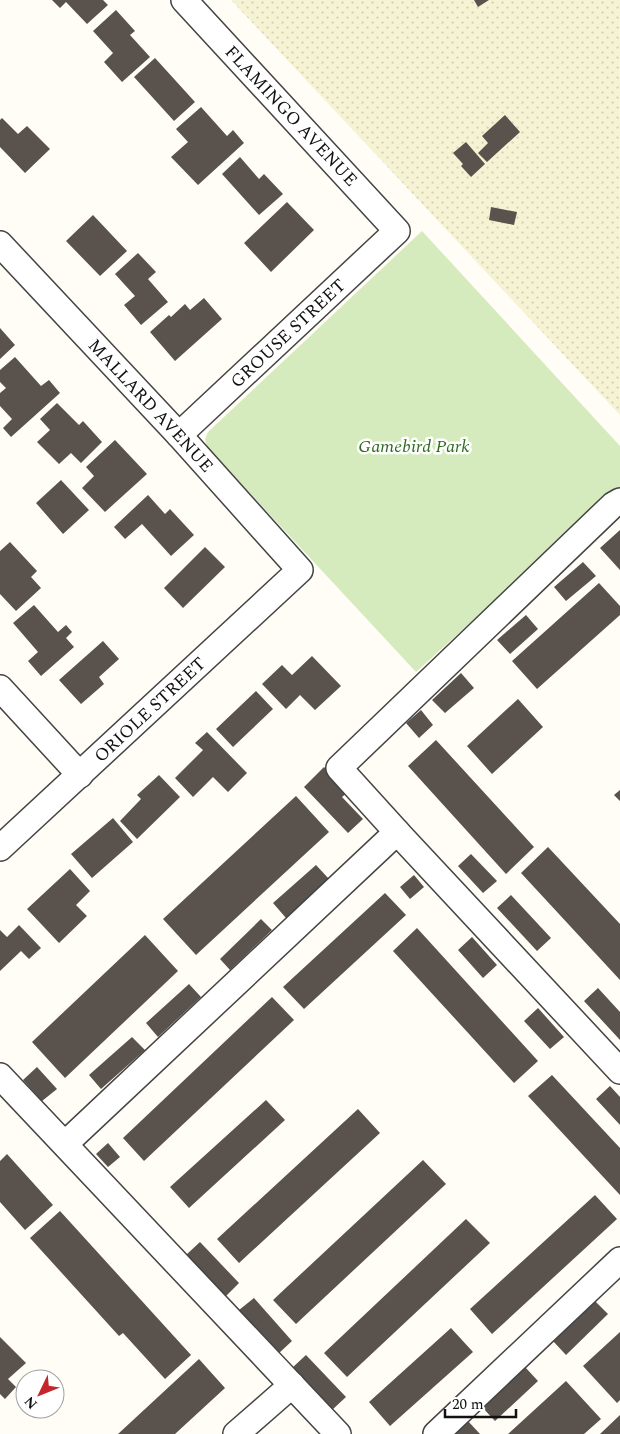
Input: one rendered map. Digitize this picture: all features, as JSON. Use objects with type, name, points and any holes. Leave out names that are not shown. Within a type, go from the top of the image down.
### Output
[{"type":"street","name":"FLAMINGO AVENUE","points":[[184,0],[397,231]]},
{"type":"street","name":"GROUSE STREET","points":[[179,435],[397,231]]},
{"type":"street","name":"MALLARD AVENUE","points":[[0,244],[179,435],[300,570]]},
{"type":"street","points":[[620,502],[613,505],[339,768],[620,1071]]},
{"type":"street","name":"ORIOLE STREET","points":[[0,848],[300,570]]},
{"type":"street","points":[[0,688],[80,775]]},
{"type":"street","points":[[66,1144],[397,832]]},
{"type":"street","points":[[0,1076],[338,1434]]},
{"type":"street","points":[[436,1434],[620,1260]]},
{"type":"street","points":[[236,1434],[292,1385]]},
{"type":"shaded area","points":[[231,0],[620,0],[620,415]]},
{"type":"green space","name":"Gamebird Park","points":[[422,231],[620,446],[620,487],[416,672],[207,447],[205,439],[208,432]]},
{"type":"building","points":[[52,0],[103,0],[108,5],[87,24],[66,2],[60,8]]},
{"type":"building","points":[[474,0],[489,0],[478,7]]},
{"type":"building","points":[[116,10],[135,31],[130,35],[150,57],[122,82],[104,62],[113,53],[93,31]]},
{"type":"building","points":[[155,58],[195,102],[174,121],[134,77]]},
{"type":"building","points":[[201,107],[227,136],[233,130],[244,143],[198,185],[171,157],[188,142],[176,129]]},
{"type":"building","points":[[505,115],[520,132],[487,162],[478,153],[488,143],[482,136]]},
{"type":"building","points":[[2,118],[18,134],[27,126],[50,149],[25,173],[0,147],[0,120]]},
{"type":"building","points":[[466,142],[485,164],[471,177],[453,153]]},
{"type":"building","points":[[240,157],[259,179],[264,174],[283,194],[259,215],[222,174]]},
{"type":"building","points":[[287,202],[314,230],[271,272],[244,243]]},
{"type":"building","points":[[491,207],[517,212],[514,225],[489,220]]},
{"type":"building","points":[[93,215],[127,251],[100,276],[66,241]]},
{"type":"building","points":[[138,253],[156,272],[148,279],[168,302],[141,325],[124,305],[135,296],[115,274]]},
{"type":"building","points":[[204,298],[222,319],[175,361],[150,332],[185,304],[190,310]]},
{"type":"building","points":[[0,328],[15,345],[0,359]]},
{"type":"building","points":[[15,357],[41,386],[49,380],[60,393],[11,437],[3,428],[12,419],[0,406],[0,393],[6,388],[0,382],[0,370]]},
{"type":"building","points":[[57,403],[79,425],[83,421],[102,442],[81,463],[71,453],[59,464],[37,442],[50,430],[40,419]]},
{"type":"building","points":[[115,440],[147,474],[105,512],[82,488],[94,476],[86,467]]},
{"type":"building","points":[[61,480],[89,510],[63,534],[36,503]]},
{"type":"building","points":[[148,495],[165,514],[170,509],[194,535],[171,556],[142,524],[125,539],[114,527]]},
{"type":"building","points":[[620,530],[620,570],[600,548]]},
{"type":"building","points":[[10,542],[37,571],[31,577],[41,588],[16,611],[0,594],[0,551]]},
{"type":"building","points":[[205,547],[225,567],[183,608],[164,588]]},
{"type":"building","points":[[583,562],[596,576],[566,601],[554,587]]},
{"type":"building","points":[[599,583],[620,606],[620,615],[537,689],[512,661]]},
{"type":"building","points":[[34,605],[58,632],[66,625],[72,632],[66,638],[74,647],[41,676],[28,661],[38,652],[13,623]]},
{"type":"building","points":[[526,615],[538,629],[510,654],[497,640]]},
{"type":"building","points":[[103,641],[119,659],[99,677],[104,684],[81,704],[59,680]]},
{"type":"building","points":[[312,656],[341,686],[315,710],[300,695],[286,709],[262,684],[282,665],[292,675]]},
{"type":"building","points":[[461,673],[474,688],[445,713],[432,700]]},
{"type":"building","points":[[256,691],[273,709],[233,747],[216,729]]},
{"type":"building","points":[[518,699],[543,727],[492,774],[467,746]]},
{"type":"building","points":[[421,710],[433,725],[419,738],[406,723]]},
{"type":"building","points":[[207,732],[247,773],[228,792],[213,777],[193,797],[175,778],[203,750],[195,743]]},
{"type":"building","points":[[436,740],[534,847],[506,874],[408,766]]},
{"type":"building","points":[[324,767],[348,792],[342,797],[363,819],[348,833],[304,787]]},
{"type":"building","points":[[159,775],[180,797],[137,839],[120,821],[141,799],[137,795]]},
{"type":"building","points":[[620,790],[620,801],[614,795]]},
{"type":"building","points":[[296,796],[329,832],[196,955],[163,919]]},
{"type":"building","points":[[113,818],[133,842],[92,878],[71,854]]},
{"type":"building","points":[[548,847],[620,924],[620,980],[521,873]]},
{"type":"building","points":[[471,854],[497,881],[483,893],[458,866]]},
{"type":"building","points":[[316,865],[329,879],[286,918],[273,903]]},
{"type":"building","points":[[70,869],[90,891],[76,905],[87,916],[59,943],[27,909]]},
{"type":"building","points":[[414,875],[424,887],[410,899],[400,887]]},
{"type":"building","points":[[385,893],[406,915],[304,1009],[283,987]]},
{"type":"building","points":[[511,895],[551,938],[537,951],[497,908]]},
{"type":"building","points":[[261,919],[272,930],[230,970],[220,959]]},
{"type":"building","points":[[19,925],[41,948],[29,959],[21,951],[0,971],[0,930],[7,937]]},
{"type":"building","points":[[417,928],[538,1061],[514,1083],[393,951]]},
{"type":"building","points":[[145,935],[178,971],[65,1078],[32,1042]]},
{"type":"building","points":[[472,937],[497,965],[483,978],[458,950]]},
{"type":"building","points":[[189,984],[201,997],[158,1037],[146,1023]]},
{"type":"building","points":[[598,988],[620,1012],[620,1040],[584,1001]]},
{"type":"building","points":[[272,997],[294,1020],[144,1161],[123,1138]]},
{"type":"building","points":[[538,1008],[564,1037],[550,1049],[524,1021]]},
{"type":"building","points":[[132,1037],[145,1050],[101,1089],[89,1075]]},
{"type":"building","points":[[37,1067],[57,1089],[42,1101],[23,1080]]},
{"type":"building","points":[[552,1075],[620,1148],[620,1195],[528,1096]]},
{"type":"building","points":[[610,1086],[620,1097],[620,1125],[596,1099]]},
{"type":"building","points":[[266,1100],[285,1120],[189,1208],[170,1187]]},
{"type":"building","points":[[358,1109],[380,1133],[239,1263],[217,1239]]},
{"type":"building","points":[[108,1143],[120,1157],[108,1167],[96,1154]]},
{"type":"building","points":[[7,1154],[53,1205],[25,1230],[0,1202],[0,1161]]},
{"type":"building","points":[[423,1160],[446,1184],[296,1324],[273,1300]]},
{"type":"building","points":[[595,1195],[617,1219],[492,1334],[470,1309]]},
{"type":"building","points":[[60,1211],[191,1355],[165,1379],[123,1333],[119,1336],[30,1238]]},
{"type":"building","points":[[466,1219],[490,1243],[347,1377],[324,1353]]},
{"type":"building","points":[[200,1242],[239,1283],[226,1296],[186,1255]]},
{"type":"building","points":[[254,1298],[292,1341],[278,1354],[239,1310]]},
{"type":"building","points":[[595,1301],[608,1314],[566,1355],[553,1341]]},
{"type":"building","points":[[451,1328],[473,1352],[390,1426],[369,1402]]},
{"type":"building","points":[[620,1332],[620,1400],[617,1403],[583,1366]]},
{"type":"building","points":[[0,1337],[26,1363],[19,1369],[15,1369],[15,1373],[8,1379],[15,1388],[5,1399],[0,1394]]},
{"type":"building","points":[[306,1355],[346,1397],[332,1410],[292,1368]]},
{"type":"building","points":[[199,1359],[225,1388],[175,1434],[118,1434]]},
{"type":"building","points":[[525,1367],[538,1381],[495,1421],[482,1407]]},
{"type":"building","points":[[566,1381],[601,1419],[584,1434],[508,1434]]},
{"type":"building","points":[[620,1415],[620,1434],[600,1434]]},
{"type":"building","points":[[467,1420],[480,1434],[452,1434]]}]
